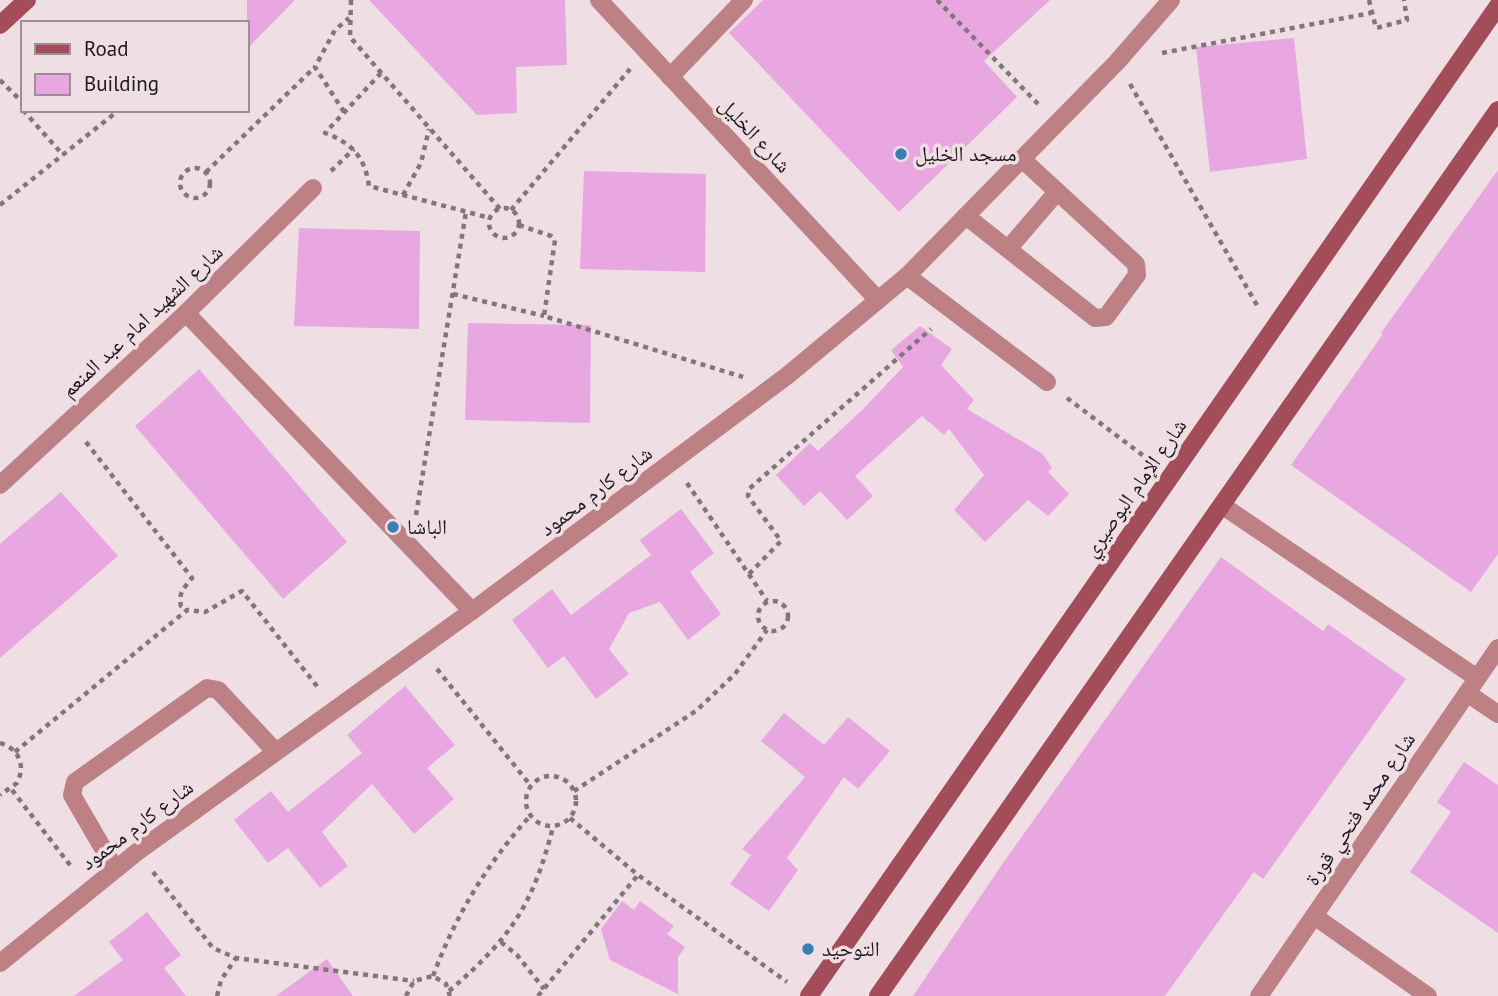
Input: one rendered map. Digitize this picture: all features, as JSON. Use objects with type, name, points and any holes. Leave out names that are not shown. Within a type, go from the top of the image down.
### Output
[{"type":"street","points":[[0,25],[27,0]]},
{"type":"street","name":"شارع الخليل","points":[[599,0],[878,300]]},
{"type":"street","points":[[670,77],[744,0]]},
{"type":"street","name":"شارع كارم محمود","points":[[0,963],[137,852],[472,611],[774,386],[907,276],[1117,62],[1171,0]]},
{"type":"street","name":"شارع الإمام البوصيري","points":[[802,992],[1171,477],[1494,8]]},
{"type":"street","points":[[878,996],[1498,110]]},
{"type":"street","points":[[966,216],[1095,318],[1106,317],[1137,275],[1136,264],[1021,159]]},
{"type":"street","name":"شارع الشهيد امام عبد المنعم","points":[[0,485],[186,313],[313,188]]},
{"type":"street","points":[[1008,249],[1057,192]]},
{"type":"street","points":[[907,276],[1046,382]]},
{"type":"street","points":[[186,313],[472,611]]},
{"type":"street","points":[[1223,506],[1472,685],[1498,714]]},
{"type":"street","name":"شارع محمد فتحي قورة","points":[[1259,996],[1498,648]]},
{"type":"street","points":[[115,869],[72,795],[75,782],[207,688],[218,690],[275,751]]},
{"type":"street","points":[[1314,916],[1428,996]]},
{"type":"path","points":[[351,0],[350,37],[500,209],[511,210]]},
{"type":"path","points":[[937,0],[1057,123]]},
{"type":"path","points":[[1369,0],[1376,28],[1407,20],[1404,0]]},
{"type":"path","points":[[1272,331],[1117,62],[1371,13]]},
{"type":"path","points":[[206,172],[315,67],[335,30],[350,17]]},
{"type":"path","points":[[511,210],[646,50]]},
{"type":"path","points":[[315,67],[344,112]]},
{"type":"path","points":[[381,74],[325,133],[343,139],[357,151],[367,167],[369,186],[490,218]]},
{"type":"path","points":[[0,80],[21,98]]},
{"type":"path","points":[[25,112],[64,155]]},
{"type":"path","points":[[0,205],[116,112]]},
{"type":"path","points":[[403,195],[421,163],[429,128]]},
{"type":"path","points":[[191,167],[206,172],[210,179],[206,194],[190,198],[183,194],[179,186],[184,171],[191,167]]},
{"type":"path","points":[[490,218],[500,209]]},
{"type":"path","points":[[511,210],[519,225],[554,238],[544,316]]},
{"type":"path","points":[[411,548],[466,212]]},
{"type":"path","points":[[490,218],[491,231],[500,238],[512,236],[519,225]]},
{"type":"path","points":[[453,294],[544,316],[774,386]]},
{"type":"path","points":[[749,574],[781,541],[748,496],[749,489],[952,310]]},
{"type":"path","points":[[1046,382],[1171,477]]},
{"type":"path","points":[[69,421],[192,578],[181,591],[181,606],[187,610],[205,611],[242,591],[335,709]]},
{"type":"path","points":[[673,462],[767,601]]},
{"type":"path","points":[[575,791],[696,711],[735,674],[768,630],[782,628],[788,615],[781,603],[767,601],[761,606],[758,620],[768,630]]},
{"type":"path","points":[[15,752],[187,610]]},
{"type":"path","points":[[420,649],[531,786]]},
{"type":"path","points":[[0,743],[20,758],[21,775],[12,790],[0,795]]},
{"type":"path","points":[[554,776],[563,778],[575,791],[575,810],[570,818],[553,827],[536,822],[530,816],[526,806],[531,786],[538,779],[554,776]]},
{"type":"path","points":[[12,790],[89,889]]},
{"type":"path","points":[[433,976],[449,933],[472,891],[498,852],[530,816]]},
{"type":"path","points":[[570,818],[638,875],[802,992]]},
{"type":"path","points":[[137,852],[213,948],[236,958],[414,981],[433,976],[446,984],[450,993],[487,958],[518,920],[540,875],[553,827]]},
{"type":"path","points":[[538,996],[638,875]]},
{"type":"path","points":[[500,942],[517,956],[544,989]]},
{"type":"path","points":[[217,996],[221,980],[236,958]]},
{"type":"path","points":[[406,996],[414,981]]},
{"type":"building","points":[[247,0],[295,0],[248,48]]},
{"type":"building","points":[[369,0],[565,0],[567,65],[516,67],[517,113],[477,115]]},
{"type":"building","name":"مسجد الخليل","points":[[763,0],[1050,0],[984,61],[1017,97],[899,212],[729,33]]},
{"type":"building","points":[[1294,38],[1307,159],[1210,172],[1196,47]]},
{"type":"building","points":[[1498,170],[1498,554],[1471,592],[1291,465],[1383,334],[1381,333]]},
{"type":"building","points":[[584,171],[706,174],[705,272],[580,269]]},
{"type":"building","points":[[299,228],[420,231],[419,329],[294,326]]},
{"type":"building","points":[[468,323],[591,325],[590,423],[465,420]]},
{"type":"building","points":[[920,326],[952,349],[941,365],[974,400],[967,409],[1043,454],[1052,468],[1048,472],[1069,494],[1048,516],[1028,500],[985,542],[954,510],[984,475],[949,429],[944,435],[922,416],[855,476],[873,496],[847,520],[820,491],[804,506],[776,475],[810,443],[818,451],[862,410],[903,367],[891,350]]},
{"type":"building","points":[[199,369],[347,542],[283,599],[135,426]]},
{"type":"building","points":[[61,492],[118,556],[0,658],[0,544]]},
{"type":"building","points":[[681,509],[714,553],[690,572],[721,614],[688,640],[660,602],[629,613],[609,649],[629,674],[596,699],[564,656],[548,668],[512,620],[552,589],[571,615],[651,555],[640,540]]},
{"type":"building","points":[[1221,557],[1323,631],[1328,624],[1406,679],[1263,879],[1254,872],[1165,996],[913,996],[1003,863]]},
{"type":"building","points":[[405,686],[455,745],[427,768],[454,799],[414,834],[372,784],[322,832],[348,866],[320,888],[288,848],[268,863],[234,820],[271,791],[288,812],[362,753],[347,735]]},
{"type":"building","points":[[784,713],[824,745],[848,717],[890,751],[858,789],[844,777],[787,858],[798,870],[769,911],[730,884],[751,855],[742,849],[805,777],[761,741]]},
{"type":"building","points":[[1464,762],[1498,785],[1498,933],[1410,872],[1451,812],[1437,802]]},
{"type":"building","points":[[622,901],[634,910],[640,901],[674,926],[667,934],[685,947],[678,957],[678,994],[610,960],[601,929]]},
{"type":"building","points":[[147,912],[181,955],[164,968],[186,996],[74,996],[123,960],[109,942]]},
{"type":"building","points":[[327,959],[353,996],[276,996]]},
{"type":"place","name":"مسجد الخليل","points":[[901,154]]},
{"type":"place","name":"الباشا","points":[[393,527]]},
{"type":"place","name":"التوحيد","points":[[808,949]]}]
